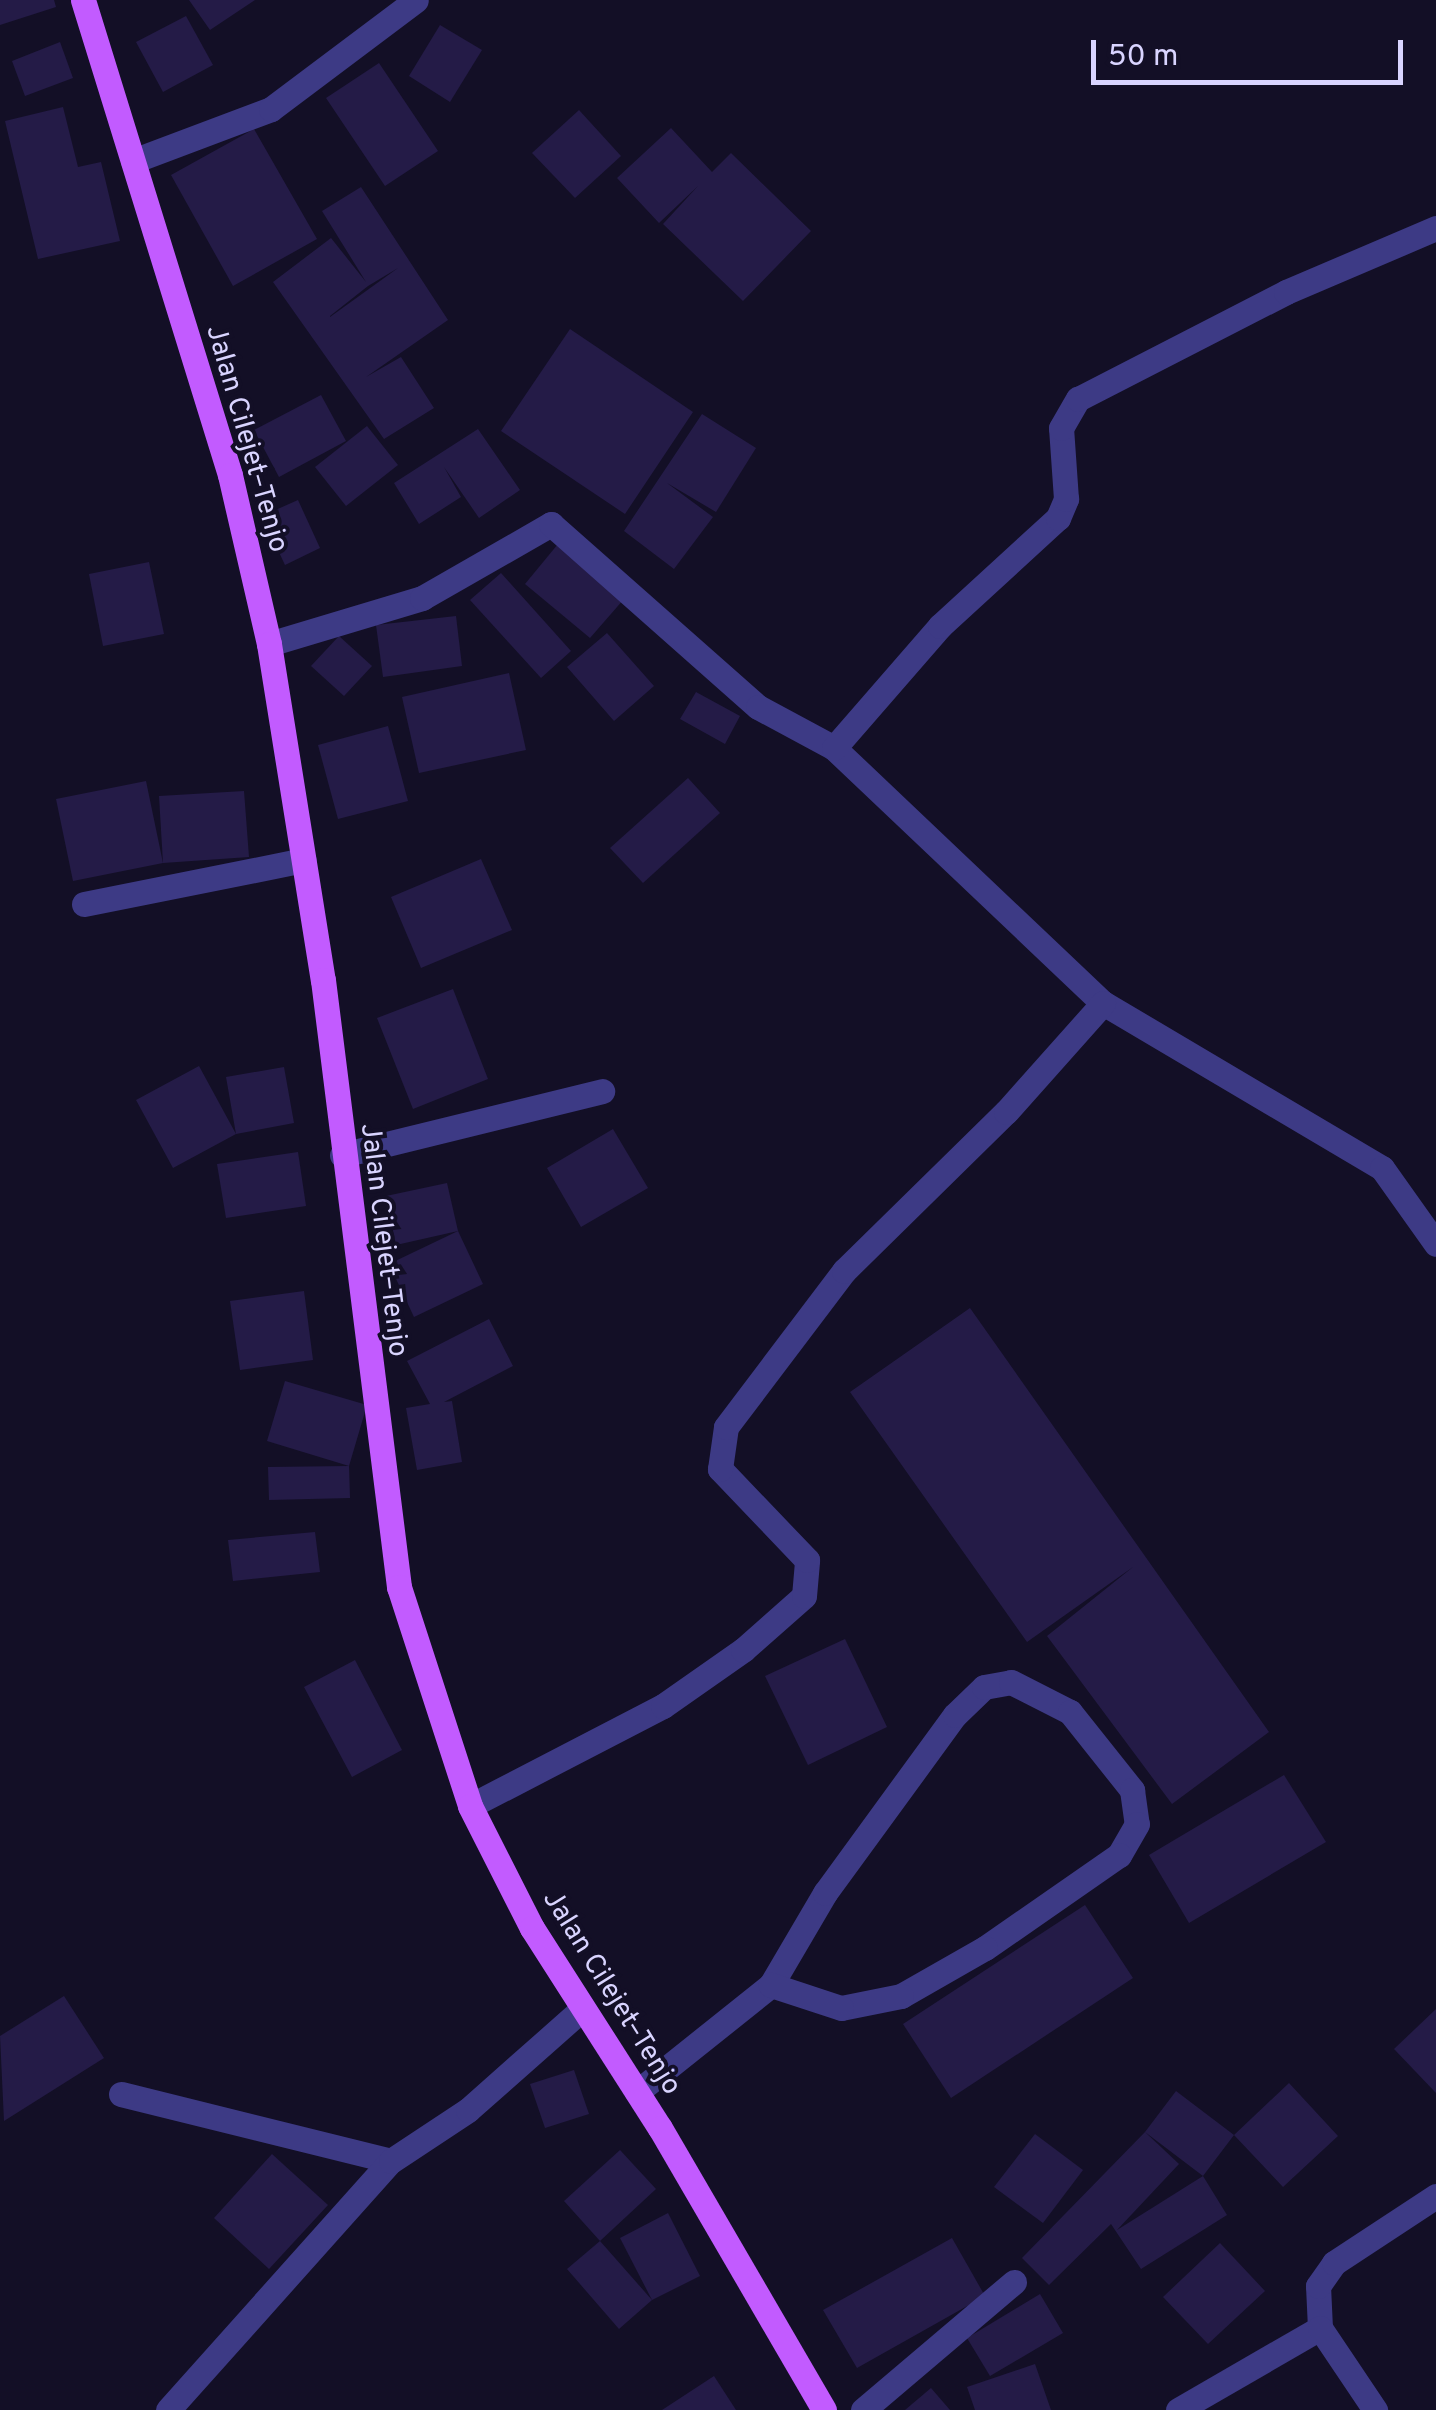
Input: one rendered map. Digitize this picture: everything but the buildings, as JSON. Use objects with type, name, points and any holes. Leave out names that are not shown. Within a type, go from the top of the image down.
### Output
[{"type":"main road","name":"Jalan Cilejet–Tenjo","points":[[84,0],[230,475],[269,644],[304,860],[399,1587],[470,1806],[581,2010],[637,2092],[824,2410]]},
{"type":"street","points":[[133,161],[270,109],[416,0]]},
{"type":"street","points":[[834,748],[926,640],[1058,518],[1066,499],[1062,428],[1078,399],[1286,292],[1436,228]]},
{"type":"street","points":[[269,644],[422,598],[551,524],[758,707],[834,748],[1104,1003],[1382,1168],[1436,1244]]},
{"type":"street","points":[[84,904],[304,860]]},
{"type":"street","points":[[470,1806],[663,1706],[744,1650],[804,1596],[807,1560],[720,1468],[726,1427],[844,1270],[1006,1112],[1104,1003]]},
{"type":"street","points":[[342,1155],[602,1091]]},
{"type":"street","points":[[637,2092],[771,1985],[792,1940],[954,1715],[984,1688],[1011,1682],[1070,1712],[1132,1790],[1137,1824],[1119,1854],[985,1948],[901,1996],[841,2008],[771,1985]]},
{"type":"street","points":[[168,2410],[390,2161],[468,2110],[581,2010]]},
{"type":"street","points":[[121,2094],[390,2161]]},
{"type":"street","points":[[1375,2410],[1320,2328],[1318,2286],[1334,2263],[1436,2196]]},
{"type":"street","points":[[863,2410],[1014,2282]]},
{"type":"street","points":[[1178,2410],[1320,2328]]}]
